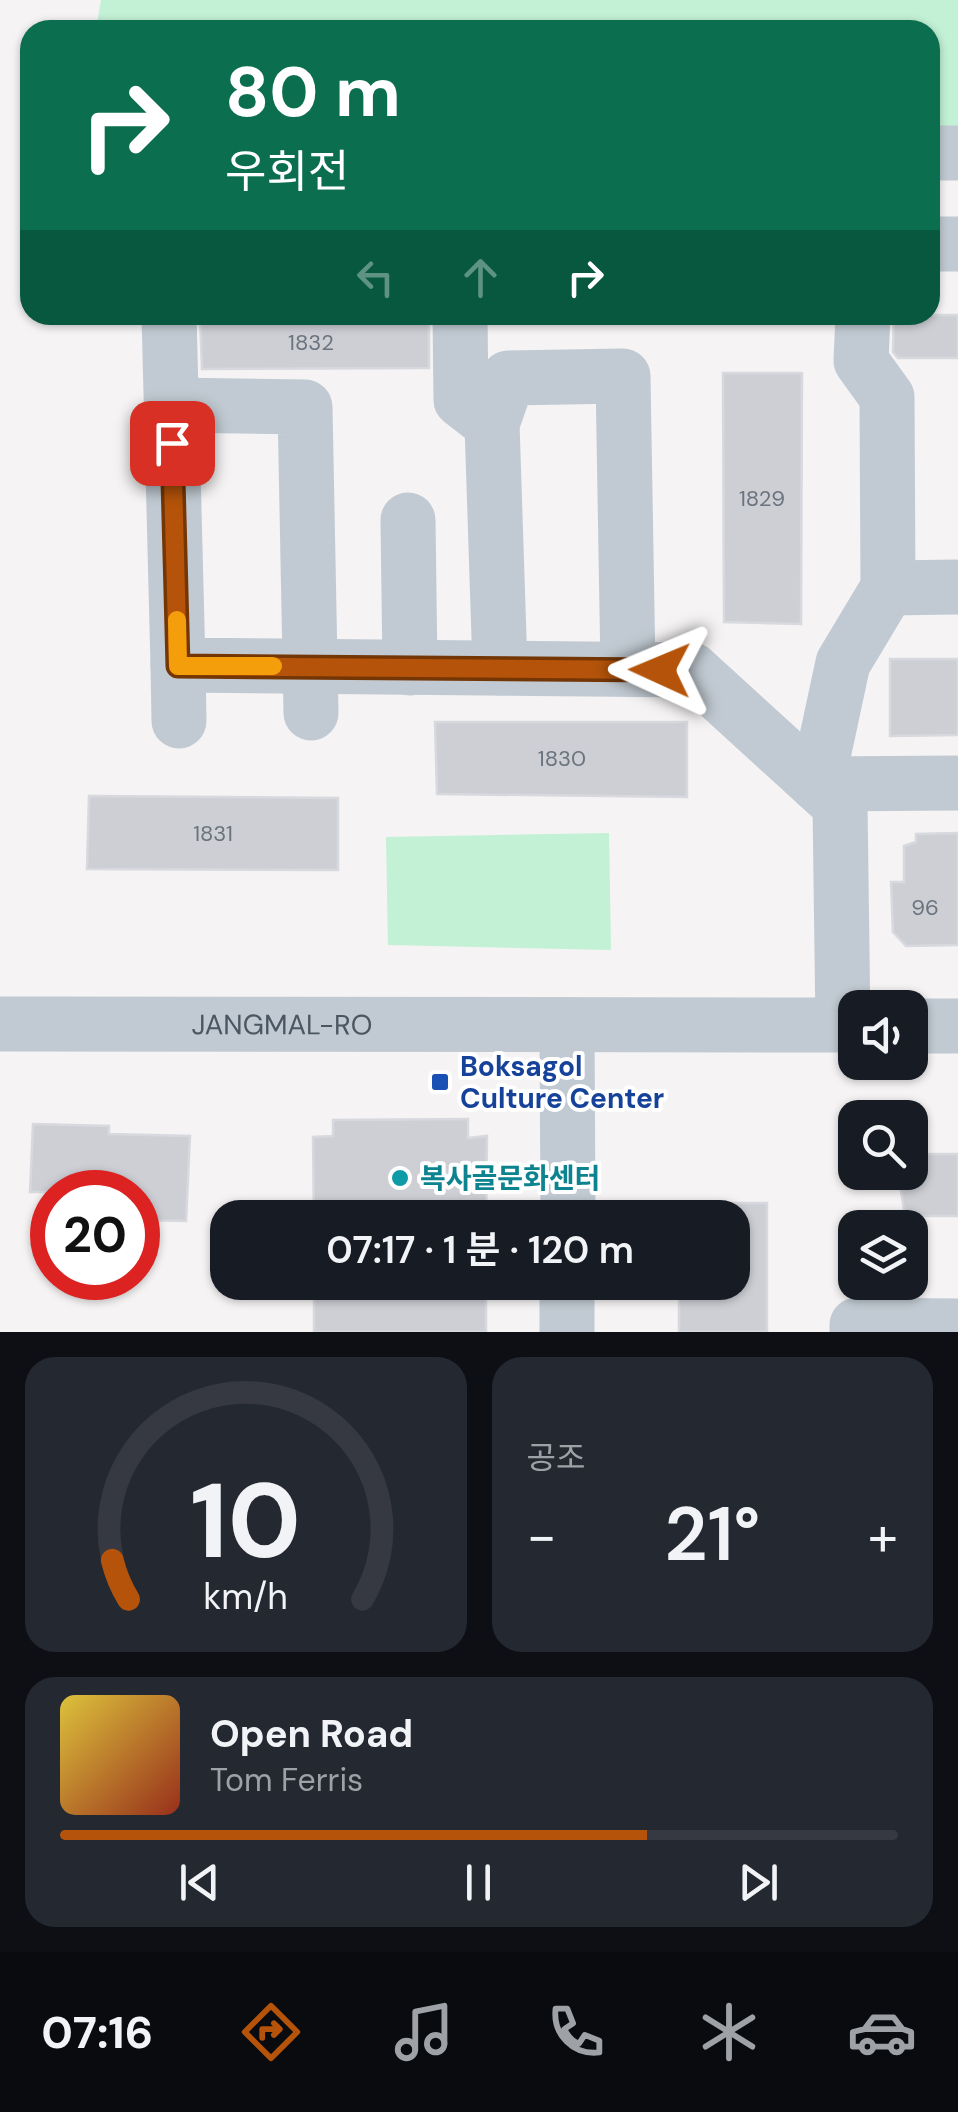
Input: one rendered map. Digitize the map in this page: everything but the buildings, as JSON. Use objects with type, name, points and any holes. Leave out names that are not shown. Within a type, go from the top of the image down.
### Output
[{"type":"street","points":[[169,325],[179,720]]},
{"type":"street","points":[[460,325],[460,400],[492,424]]},
{"type":"street","points":[[817,784],[844,663],[888,588],[887,397],[861,361],[863,325]]},
{"type":"street","points":[[500,668],[492,424],[508,378],[623,376],[628,669]]},
{"type":"street","points":[[170,406],[305,407],[310,690]]},
{"type":"street","points":[[408,520],[410,668]]},
{"type":"street","points":[[888,588],[958,587]]},
{"type":"street","points":[[178,666],[310,690],[410,668],[692,670],[840,804],[848,990]]},
{"type":"street","points":[[817,784],[958,783]]},
{"type":"street","name":"JANGMAL-RO","points":[[0,1024],[838,1026]]},
{"type":"street","points":[[568,1026],[568,1200]]},
{"type":"street","points":[[928,1026],[958,1026]]},
{"type":"street","points":[[567,1332],[568,1300]]},
{"type":"street","points":[[857,1332],[857,1325],[958,1326]]},
{"type":"green space","points":[[101,0],[958,0],[958,134],[940,134],[940,20],[98,20]]},
{"type":"green space","points":[[609,833],[611,950],[388,945],[386,837]]},
{"type":"slow traffic","points":[[177,620],[178,666],[273,666]]},
{"type":"place","name":"Boksagol Culture Center","points":[[440,1082]]},
{"type":"place","name":"복사골문화센터","points":[[400,1178]]},
{"type":"route","points":[[172,443],[178,666],[660,670]]}]
